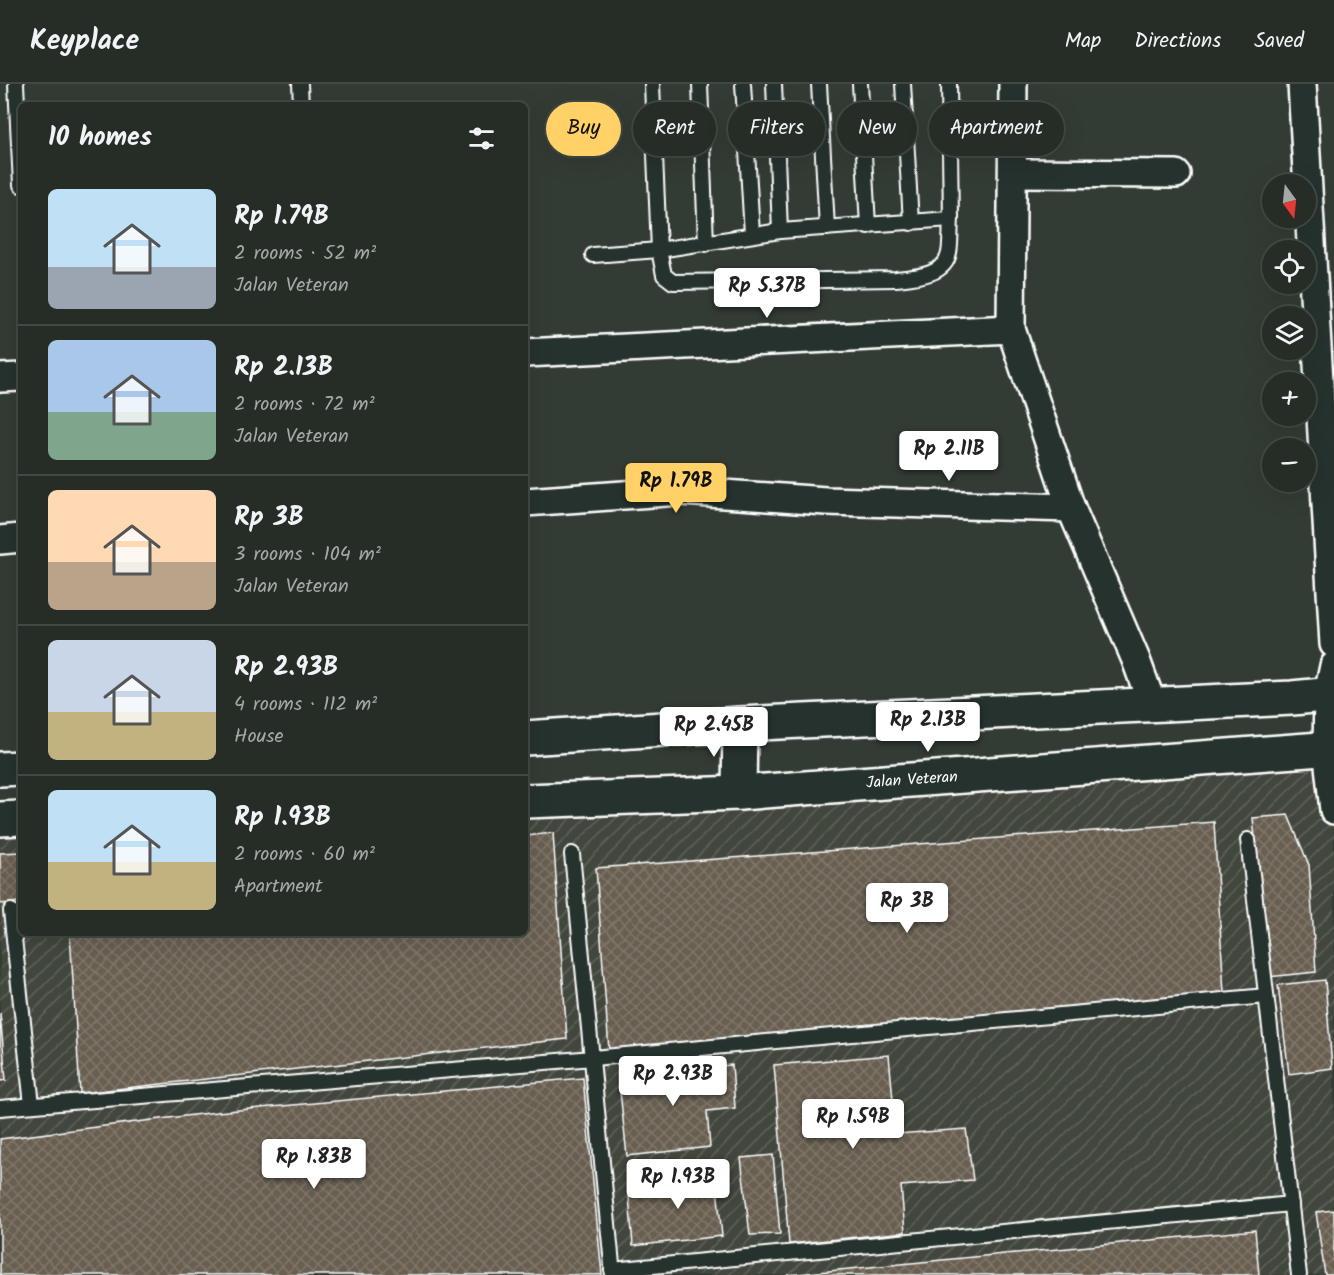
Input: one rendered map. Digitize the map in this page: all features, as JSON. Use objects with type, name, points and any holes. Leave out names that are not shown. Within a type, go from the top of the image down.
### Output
[{"type":"main road","points":[[528,738],[740,724],[1292,698],[1332,685]]},
{"type":"main road","points":[[739,793],[740,724]]},
{"type":"main road","name":"Jalan Veteran","points":[[528,801],[739,793],[1331,748]]},
{"type":"main road","points":[[0,769],[18,768]]},
{"type":"main road","points":[[0,819],[18,818]]},
{"type":"street","points":[[1013,84],[1011,329],[1071,508],[1136,660],[1152,704]]},
{"type":"street","points":[[1302,84],[1334,644]]},
{"type":"street","points":[[1012,173],[1176,174]]},
{"type":"street","points":[[528,353],[1011,329]]},
{"type":"street","points":[[0,378],[18,377]]},
{"type":"street","points":[[528,502],[680,491],[826,501],[1071,508]]},
{"type":"street","points":[[0,540],[18,538]]},
{"type":"street","points":[[1332,685],[1331,748],[1334,810]]},
{"type":"lane","points":[[16,84],[18,124]]},
{"type":"lane","points":[[300,84],[301,102]]},
{"type":"lane","points":[[652,84],[659,250],[664,275],[673,282],[896,279],[932,273],[947,260],[950,253],[949,84]]},
{"type":"lane","points":[[700,84],[706,244]]},
{"type":"lane","points":[[744,84],[752,234]]},
{"type":"lane","points":[[774,84],[780,231]]},
{"type":"lane","points":[[819,84],[827,228]]},
{"type":"lane","points":[[860,84],[868,226]]},
{"type":"lane","points":[[903,84],[911,223]]},
{"type":"lane","points":[[593,255],[706,244],[752,234],[780,231],[951,219]]},
{"type":"lane","points":[[1248,840],[1299,1275]]},
{"type":"lane","points":[[572,854],[613,1272],[1290,1204]]},
{"type":"lane","points":[[11,911],[32,1105]]},
{"type":"lane","points":[[0,1108],[592,1058],[1266,996]]},
{"type":"shaded area","points":[[1327,748],[1334,820],[1334,1275],[0,1275],[0,819],[18,818],[18,936],[528,936],[528,801]]},
{"type":"building","points":[[1288,815],[1309,865],[1316,972],[1268,977],[1253,818]]},
{"type":"building","points":[[1214,822],[1224,993],[609,1051],[596,868]]},
{"type":"building","points":[[553,833],[567,1039],[80,1093],[70,936],[528,936],[528,836]]},
{"type":"building","points":[[18,852],[18,902],[0,904],[0,853]]},
{"type":"building","points":[[1325,980],[1332,1068],[1289,1074],[1278,985]]},
{"type":"building","points":[[0,1013],[6,1080],[0,1081]]},
{"type":"building","points":[[889,1055],[896,1134],[966,1129],[973,1180],[901,1186],[905,1232],[789,1244],[774,1065]]},
{"type":"building","points":[[732,1065],[735,1108],[707,1111],[710,1147],[627,1156],[618,1073]]},
{"type":"building","points":[[583,1078],[602,1275],[0,1275],[0,1139],[217,1112]]},
{"type":"building","points":[[773,1155],[780,1234],[750,1235],[741,1158]]},
{"type":"building","points":[[715,1168],[722,1236],[633,1246],[629,1196],[674,1191],[672,1172]]},
{"type":"building","points":[[1334,1210],[1334,1275],[1325,1275],[1316,1212]]},
{"type":"building","points":[[1255,1230],[1259,1275],[787,1275]]}]
